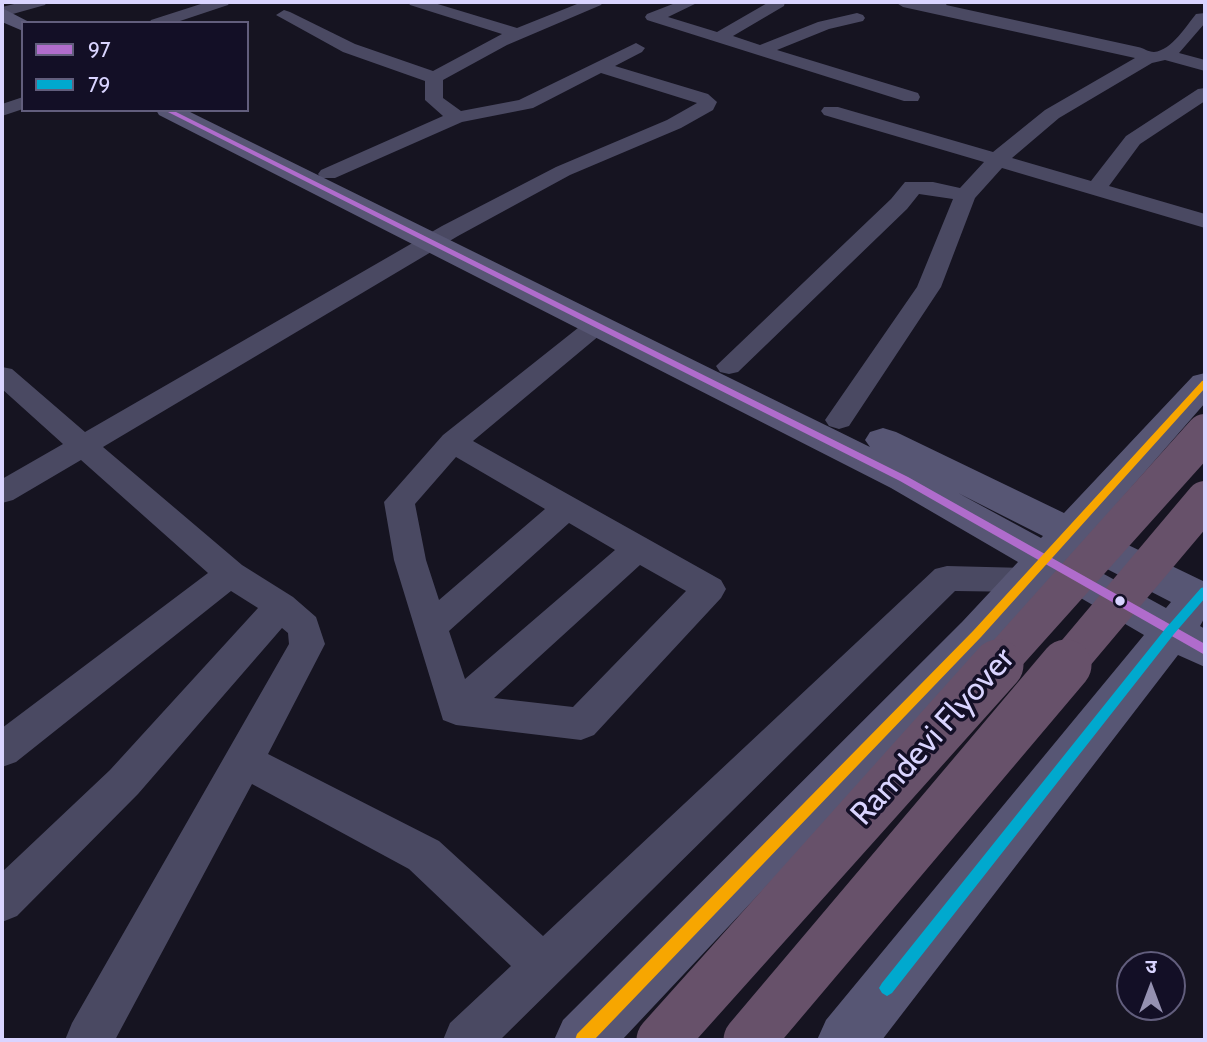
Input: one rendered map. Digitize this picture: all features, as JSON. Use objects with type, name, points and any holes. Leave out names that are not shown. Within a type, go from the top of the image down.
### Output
[{"type":"highway","name":"Ramdevi Flyover","points":[[662,1040],[1205,433]]},
{"type":"highway","name":"Ramdevi Flyover","points":[[749,1040],[1205,500]]},
{"type":"main road","points":[[2,13],[21,24]]},
{"type":"main road","points":[[2,28],[21,37]]},
{"type":"main road","points":[[171,112],[440,237],[729,366],[839,420],[1047,557],[1197,614]]},
{"type":"main road","points":[[201,112],[328,174],[597,326],[904,479],[1047,557],[1197,614]]},
{"type":"main road","points":[[593,1029],[977,634],[1205,383]]},
{"type":"main road","points":[[846,1040],[1197,614]]},
{"type":"street","points":[[2,13],[39,2]]},
{"type":"street","points":[[163,21],[222,2]]},
{"type":"street","points":[[416,2],[518,34]]},
{"type":"street","points":[[284,15],[349,48],[434,78],[518,34],[594,2]]},
{"type":"street","points":[[691,2],[653,17],[911,97]]},
{"type":"street","points":[[903,2],[939,5],[1003,22],[1205,66]]},
{"type":"street","points":[[718,38],[778,3]]},
{"type":"street","points":[[1003,22],[1020,9]]},
{"type":"street","points":[[839,420],[929,287],[965,196],[999,158],[1052,114],[1158,57],[1202,16]]},
{"type":"street","points":[[759,51],[817,27],[857,18]]},
{"type":"street","points":[[328,174],[457,117],[526,104],[636,48]]},
{"type":"street","points":[[2,493],[440,237],[564,171],[674,124],[706,106],[708,102],[601,67]]},
{"type":"street","points":[[434,78],[434,100],[457,117]]},
{"type":"street","points":[[1097,188],[1133,140],[1205,93]]},
{"type":"street","points":[[2,110],[21,104]]},
{"type":"street","points":[[831,111],[999,158],[1205,221]]},
{"type":"street","points":[[729,366],[899,204],[913,187],[965,196]]},
{"type":"street","points":[[456,709],[410,560],[399,502],[453,442],[597,326]]},
{"type":"street","points":[[2,375],[80,446],[230,574],[281,606],[304,627],[307,644],[89,1040]]},
{"type":"street","points":[[453,442],[709,589],[581,724],[456,709]]},
{"type":"street","points":[[431,627],[567,507]]},
{"type":"street","points":[[456,709],[638,548]]},
{"type":"street","points":[[467,1040],[947,578],[1047,557]]},
{"type":"street","points":[[2,750],[230,574]]},
{"type":"street","points":[[2,901],[124,782],[281,606]]},
{"type":"street","points":[[244,761],[424,855],[544,967]]},
{"type":"transit line","name":"97","points":[[171,112],[904,479],[1205,650]]},
{"type":"transit line","points":[[583,1040],[977,634],[1205,383]]},
{"type":"transit line","name":"79","points":[[887,988],[1170,631],[1205,591]]}]
